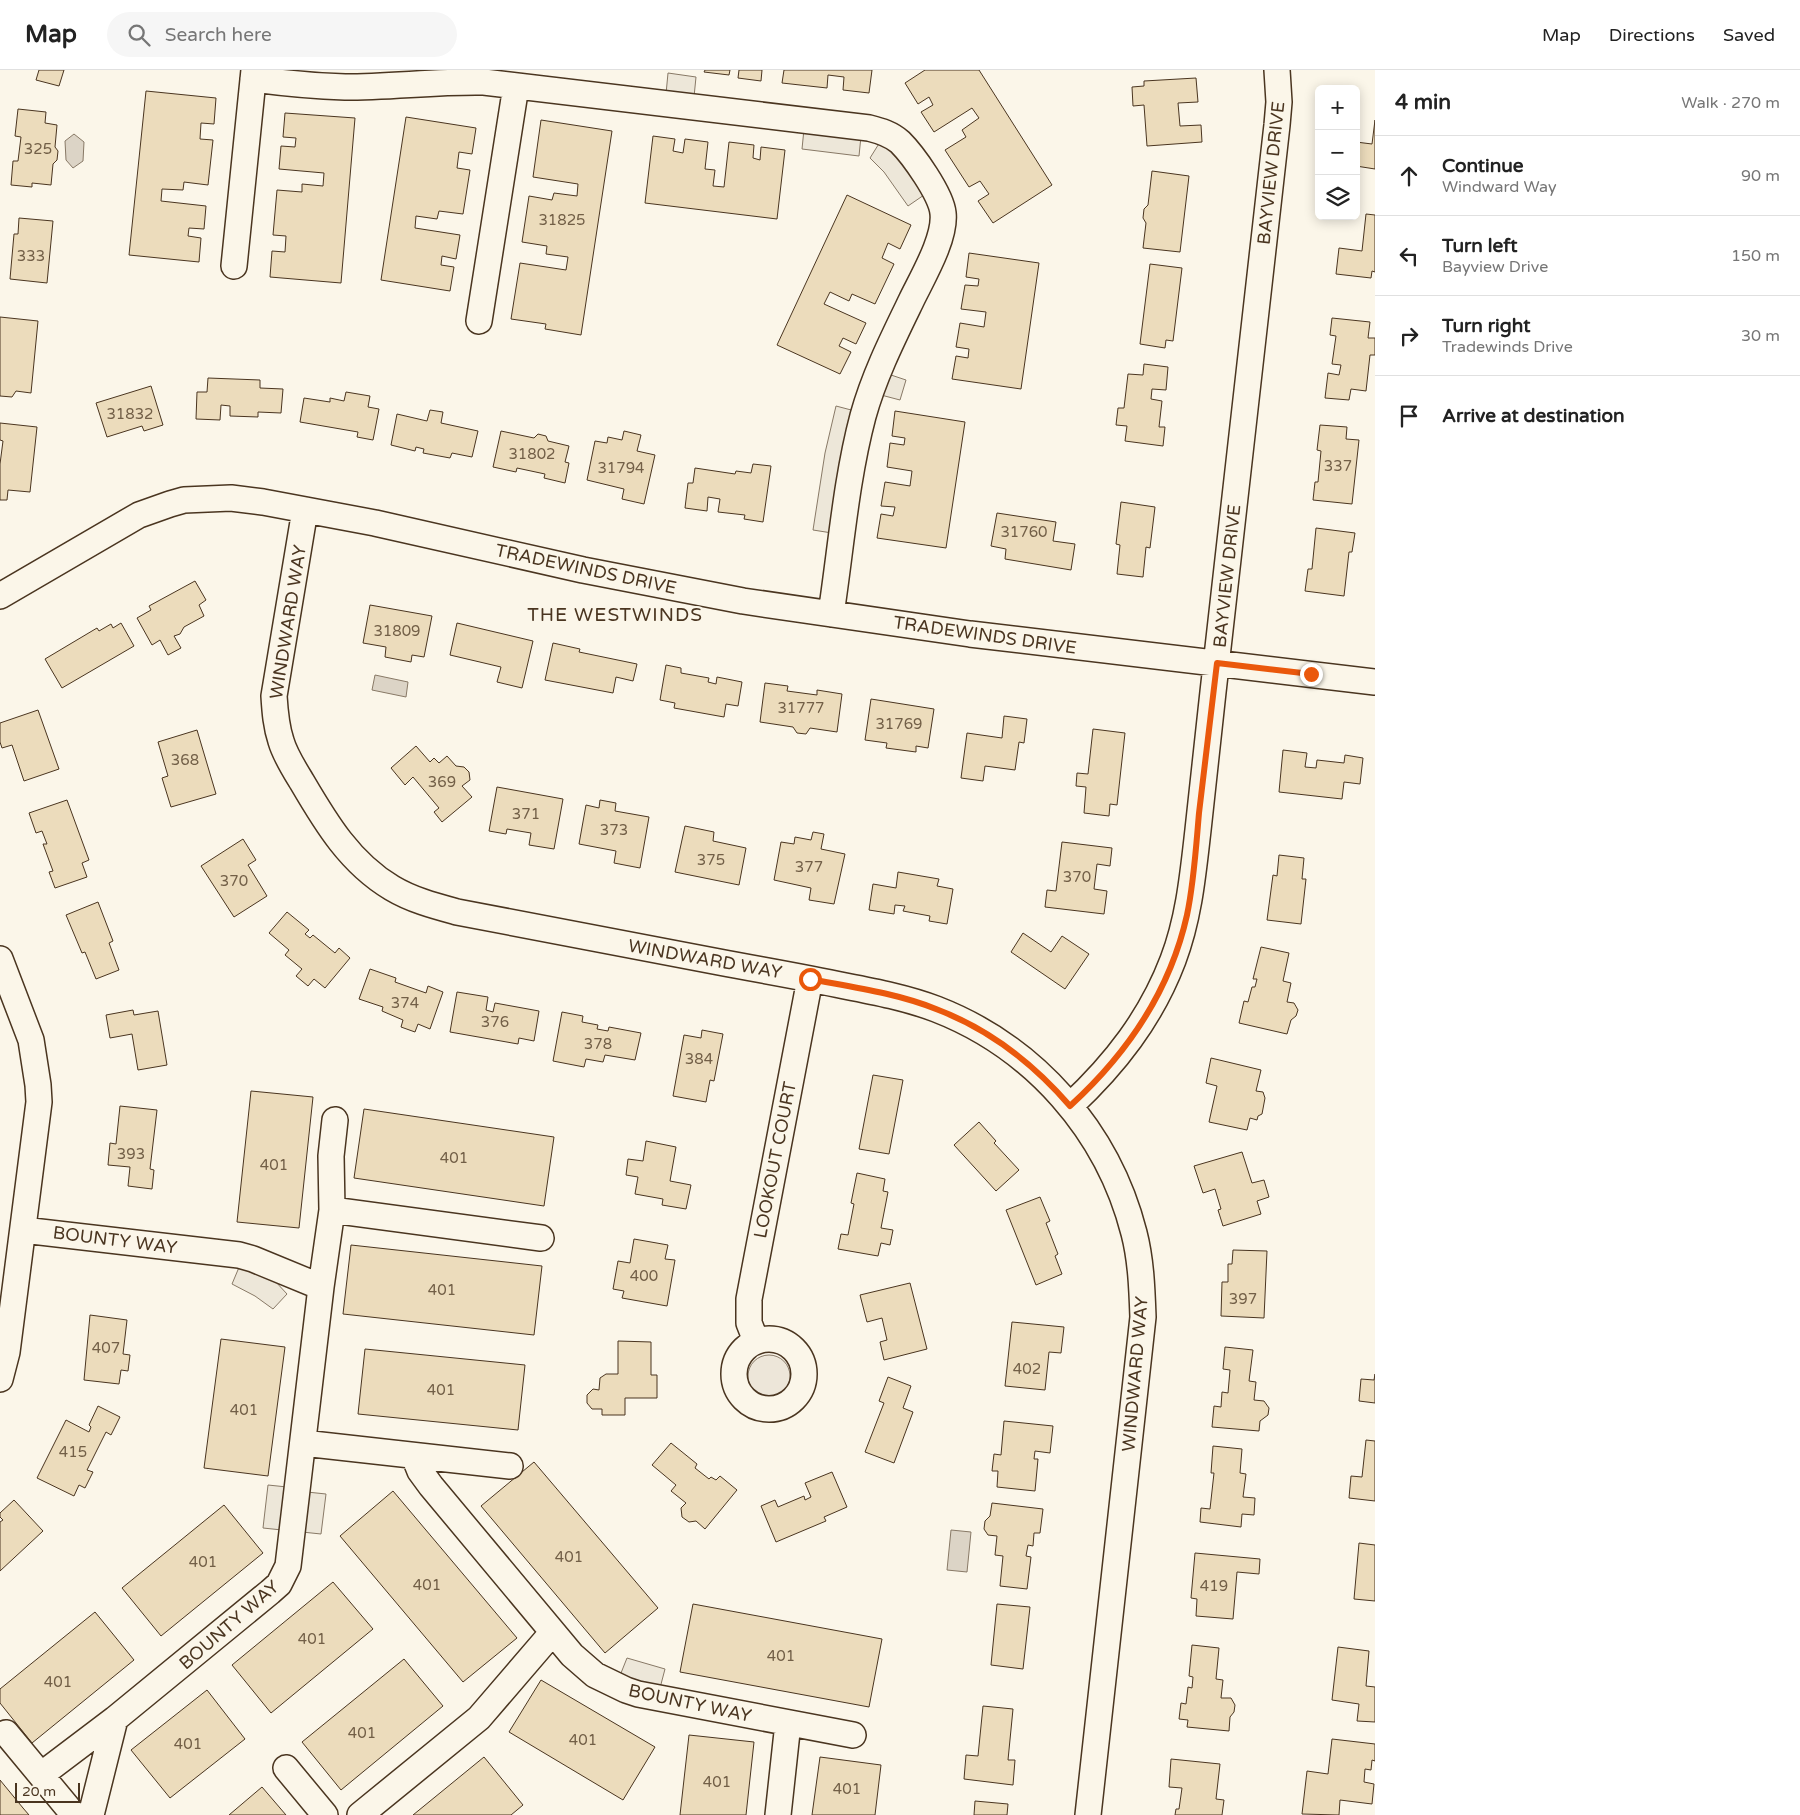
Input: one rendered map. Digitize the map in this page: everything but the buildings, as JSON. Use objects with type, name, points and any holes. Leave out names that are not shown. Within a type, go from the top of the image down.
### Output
[{"type":"street","name":"BAYVIEW DRIVE","points":[[1070,1106],[1113,1063],[1137,1030],[1162,987],[1176,953],[1189,901],[1277,125],[1277,70]]},
{"type":"street","points":[[234,266],[253,75],[302,85],[346,87],[463,82],[516,86],[883,131],[900,143],[916,162],[935,192],[943,213],[942,225],[939,237],[880,366],[861,426],[849,488],[831,614]]},
{"type":"street","points":[[479,321],[516,86]]},
{"type":"street","name":"TRADEWINDS DRIVE","points":[[0,596],[139,515],[170,504],[201,498],[231,498],[375,523],[646,584],[831,614],[1052,645],[1375,682]]},
{"type":"street","name":"WINDWARD WAY","points":[[305,510],[274,696],[275,715],[281,744],[303,783],[337,838],[364,867],[392,888],[410,897],[457,912],[810,979],[908,1000],[935,1008],[985,1033],[1032,1065],[1052,1085],[1090,1131],[1116,1180],[1134,1234],[1142,1289],[1143,1323],[1088,1815]]},
{"type":"street","points":[[0,958],[31,1040],[38,1085],[38,1102],[23,1230],[7,1352],[0,1379]]},
{"type":"street","name":"LOOKOUT COURT","points":[[756,1341],[750,1324],[749,1299],[810,979]]},
{"type":"street","name":"BOUNTY WAY","points":[[41,1775],[168,1677],[279,1584],[288,1566],[321,1286],[332,1210],[331,1156],[335,1120]]},
{"type":"street","points":[[332,1210],[541,1238]]},
{"type":"street","name":"BOUNTY WAY","points":[[23,1230],[239,1255],[321,1286]]},
{"type":"street","points":[[303,1443],[510,1466]]},
{"type":"street","name":"BOUNTY WAY","points":[[414,1456],[420,1471],[431,1486],[552,1633],[580,1664],[595,1675],[626,1690],[673,1701],[853,1735]]},
{"type":"street","points":[[360,1815],[479,1718],[552,1633]]},
{"type":"street","points":[[91,1815],[115,1719]]},
{"type":"street","points":[[778,1815],[788,1723]]},
{"type":"street","points":[[6,1733],[74,1815]]},
{"type":"street","points":[[286,1768],[325,1815]]},
{"type":"shaded area","points":[[668,73],[696,77],[694,97],[666,94]]},
{"type":"shaded area","points":[[804,129],[861,136],[859,156],[802,149]]},
{"type":"shaded area","points":[[74,134],[84,142],[83,161],[73,168],[66,160],[65,141]]},
{"type":"shaded area","points":[[880,142],[887,146],[902,161],[924,195],[908,206],[884,172],[870,158]]},
{"type":"shaded area","points":[[888,374],[906,380],[900,400],[881,395]]},
{"type":"shaded area","points":[[836,406],[855,411],[832,533],[813,530],[825,453]]},
{"type":"shaded area","points":[[375,675],[408,682],[406,697],[372,690]]},
{"type":"shaded area","points":[[240,1265],[275,1281],[287,1294],[273,1309],[255,1296],[232,1284]]},
{"type":"shaded area","points":[[765,1355],[773,1355],[784,1361],[790,1376],[784,1391],[773,1397],[765,1397],[754,1391],[748,1380],[748,1372],[754,1361]]},
{"type":"shaded area","points":[[268,1485],[287,1487],[282,1530],[263,1528]]},
{"type":"shaded area","points":[[307,1492],[326,1494],[321,1534],[302,1532]]},
{"type":"shaded area","points":[[951,1530],[971,1532],[967,1572],[947,1570]]},
{"type":"shaded area","points":[[627,1658],[665,1669],[660,1688],[619,1678]]},
{"type":"district","name":"THE WESTWINDS","points":[[615,614]]},
{"type":"route","points":[[810,979],[908,1000],[935,1008],[961,1020],[1009,1048],[1032,1065],[1070,1106],[1113,1063],[1131,1039],[1148,1014],[1162,987],[1173,959],[1189,901],[1217,663],[1311,674]]}]
